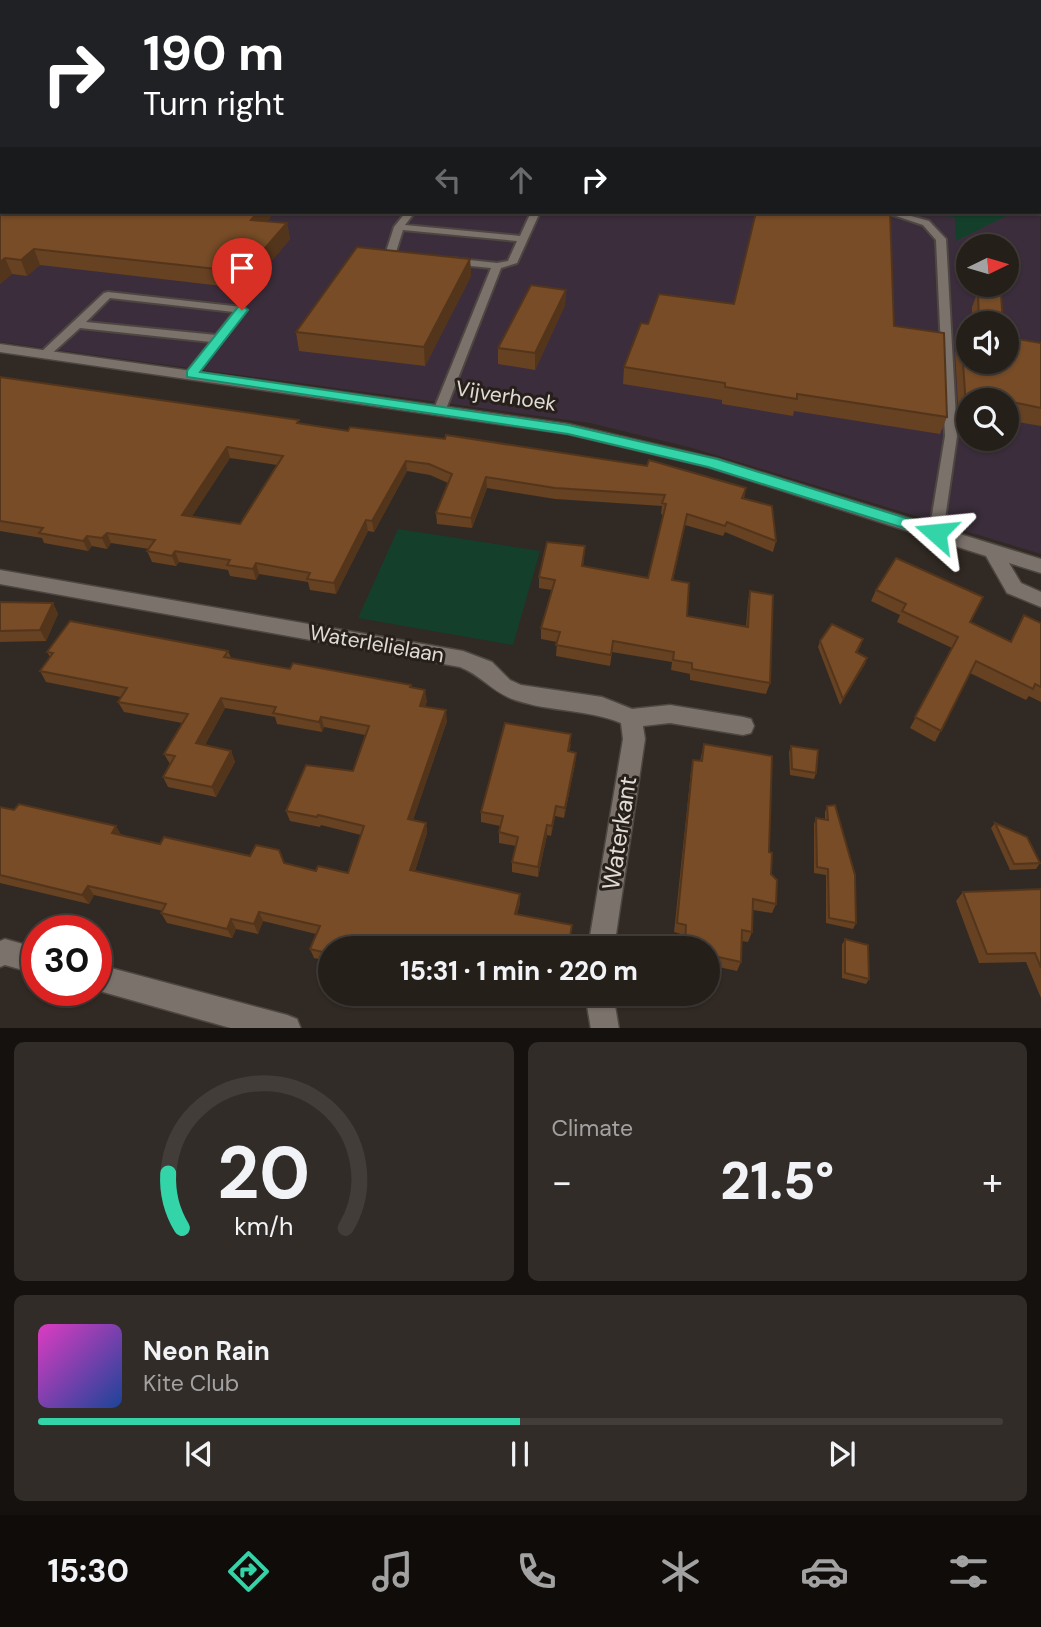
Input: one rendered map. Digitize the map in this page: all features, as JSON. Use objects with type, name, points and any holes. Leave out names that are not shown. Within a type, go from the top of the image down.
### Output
[{"type":"street","name":"Vijverhoek","points":[[0,348],[568,429],[712,463],[1041,566]]},
{"type":"street","points":[[993,551],[1014,588],[1041,600]]},
{"type":"street","name":"Waterlelielaan","points":[[0,577],[463,659],[485,668],[502,686],[519,693],[602,706],[631,718],[670,714],[743,726]]},
{"type":"street","name":"Waterkant","points":[[603,936],[634,738],[631,718]]},
{"type":"street","points":[[0,954],[5,952],[21,956]]},
{"type":"street","points":[[112,981],[287,1028]]},
{"type":"street","points":[[601,1006],[605,1028]]},
{"type":"lane","points":[[409,214],[399,227],[390,255],[417,258]]},
{"type":"lane","points":[[444,261],[497,266],[512,264],[533,214]]},
{"type":"lane","points":[[895,214],[926,223],[941,239],[951,436],[936,533]]},
{"type":"lane","points":[[399,227],[523,239]]},
{"type":"lane","points":[[440,409],[497,266]]},
{"type":"lane","points":[[45,354],[108,295],[242,310],[191,374]]},
{"type":"lane","points":[[77,324],[219,339]]},
{"type":"shaded area","points":[[0,214],[1040,214],[1041,554],[692,448],[590,423],[0,342]]},
{"type":"green space","points":[[926,214],[1010,214],[970,234],[956,234],[956,241],[955,217]]},
{"type":"green space","points":[[398,529],[540,551],[513,645],[358,618]]},
{"type":"building","points":[[0,214],[256,214],[251,220],[287,223],[244,272],[34,249],[21,260],[5,258],[0,262]]},
{"type":"building","points":[[756,214],[890,214],[894,326],[944,333],[947,417],[797,394],[797,399],[725,387],[725,383],[624,367],[641,323],[648,324],[659,294],[734,304]]},
{"type":"building","points":[[357,247],[470,259],[424,347],[296,332]]},
{"type":"building","points":[[531,285],[566,290],[535,353],[498,348]]},
{"type":"building","points":[[978,298],[1001,298],[1002,311],[979,311]]},
{"type":"building","points":[[1019,339],[1041,343],[1041,408],[1019,403],[1019,388],[965,388],[964,374],[1019,374]]},
{"type":"building","points":[[0,377],[299,420],[297,423],[348,431],[350,427],[445,439],[446,435],[647,466],[649,460],[746,488],[742,498],[772,506],[776,541],[727,522],[725,526],[687,514],[672,580],[689,583],[687,616],[748,627],[750,591],[773,595],[770,683],[692,669],[692,663],[673,660],[674,652],[613,641],[611,655],[556,645],[560,632],[541,628],[555,580],[539,577],[547,542],[585,546],[582,566],[648,578],[666,504],[662,503],[665,495],[555,488],[486,477],[471,518],[436,513],[452,474],[429,464],[406,461],[372,521],[366,520],[334,583],[307,579],[310,573],[256,563],[253,569],[227,565],[230,560],[175,551],[172,556],[147,551],[155,540],[107,533],[102,538],[87,536],[83,541],[39,533],[43,528],[0,521]],"holes":[[[227,447],[283,456],[240,524],[182,515]]]},
{"type":"building","points":[[896,558],[983,597],[970,622],[1011,642],[1024,615],[1041,623],[1041,687],[1035,684],[1033,689],[976,661],[941,731],[915,717],[958,637],[902,611],[906,604],[876,590]]},
{"type":"building","points":[[0,602],[53,603],[40,630],[0,631]]},
{"type":"building","points":[[70,621],[228,651],[224,657],[290,669],[293,663],[425,690],[420,706],[446,710],[408,819],[426,823],[410,870],[520,894],[515,914],[572,925],[570,936],[318,936],[318,951],[310,949],[320,926],[259,912],[254,924],[231,919],[227,929],[161,913],[166,904],[88,886],[82,895],[0,875],[0,807],[14,810],[19,804],[116,826],[112,833],[160,844],[164,837],[250,856],[256,845],[279,850],[284,863],[316,871],[318,866],[348,873],[364,826],[318,815],[317,817],[286,811],[306,765],[353,771],[369,726],[321,717],[319,722],[273,713],[276,707],[221,698],[196,743],[231,751],[212,787],[163,777],[175,756],[164,754],[188,714],[118,702],[127,688],[40,671],[53,653],[47,652]]},
{"type":"building","points":[[832,624],[863,639],[856,652],[867,658],[843,699],[820,641]]},
{"type":"building","points":[[505,723],[571,734],[568,751],[576,753],[565,808],[556,806],[552,826],[547,825],[538,867],[512,862],[518,837],[499,832],[503,816],[481,812]]},
{"type":"building","points":[[704,744],[772,756],[769,852],[772,853],[771,874],[777,880],[776,904],[753,899],[752,932],[742,930],[741,962],[720,957],[720,936],[686,936],[686,925],[677,923],[693,760],[702,761]]},
{"type":"building","points":[[791,746],[818,750],[816,773],[792,769]]},
{"type":"building","points":[[835,805],[855,875],[856,923],[829,918],[828,869],[817,867],[816,818],[828,820],[827,806]]},
{"type":"building","points":[[995,823],[1027,837],[1040,863],[1014,864]]},
{"type":"building","points":[[1041,889],[1041,968],[1035,953],[987,954],[963,892]]},
{"type":"building","points":[[845,939],[868,945],[869,979],[845,973]]},
{"type":"route","points":[[242,310],[191,374],[568,429],[712,463],[936,533]]}]
